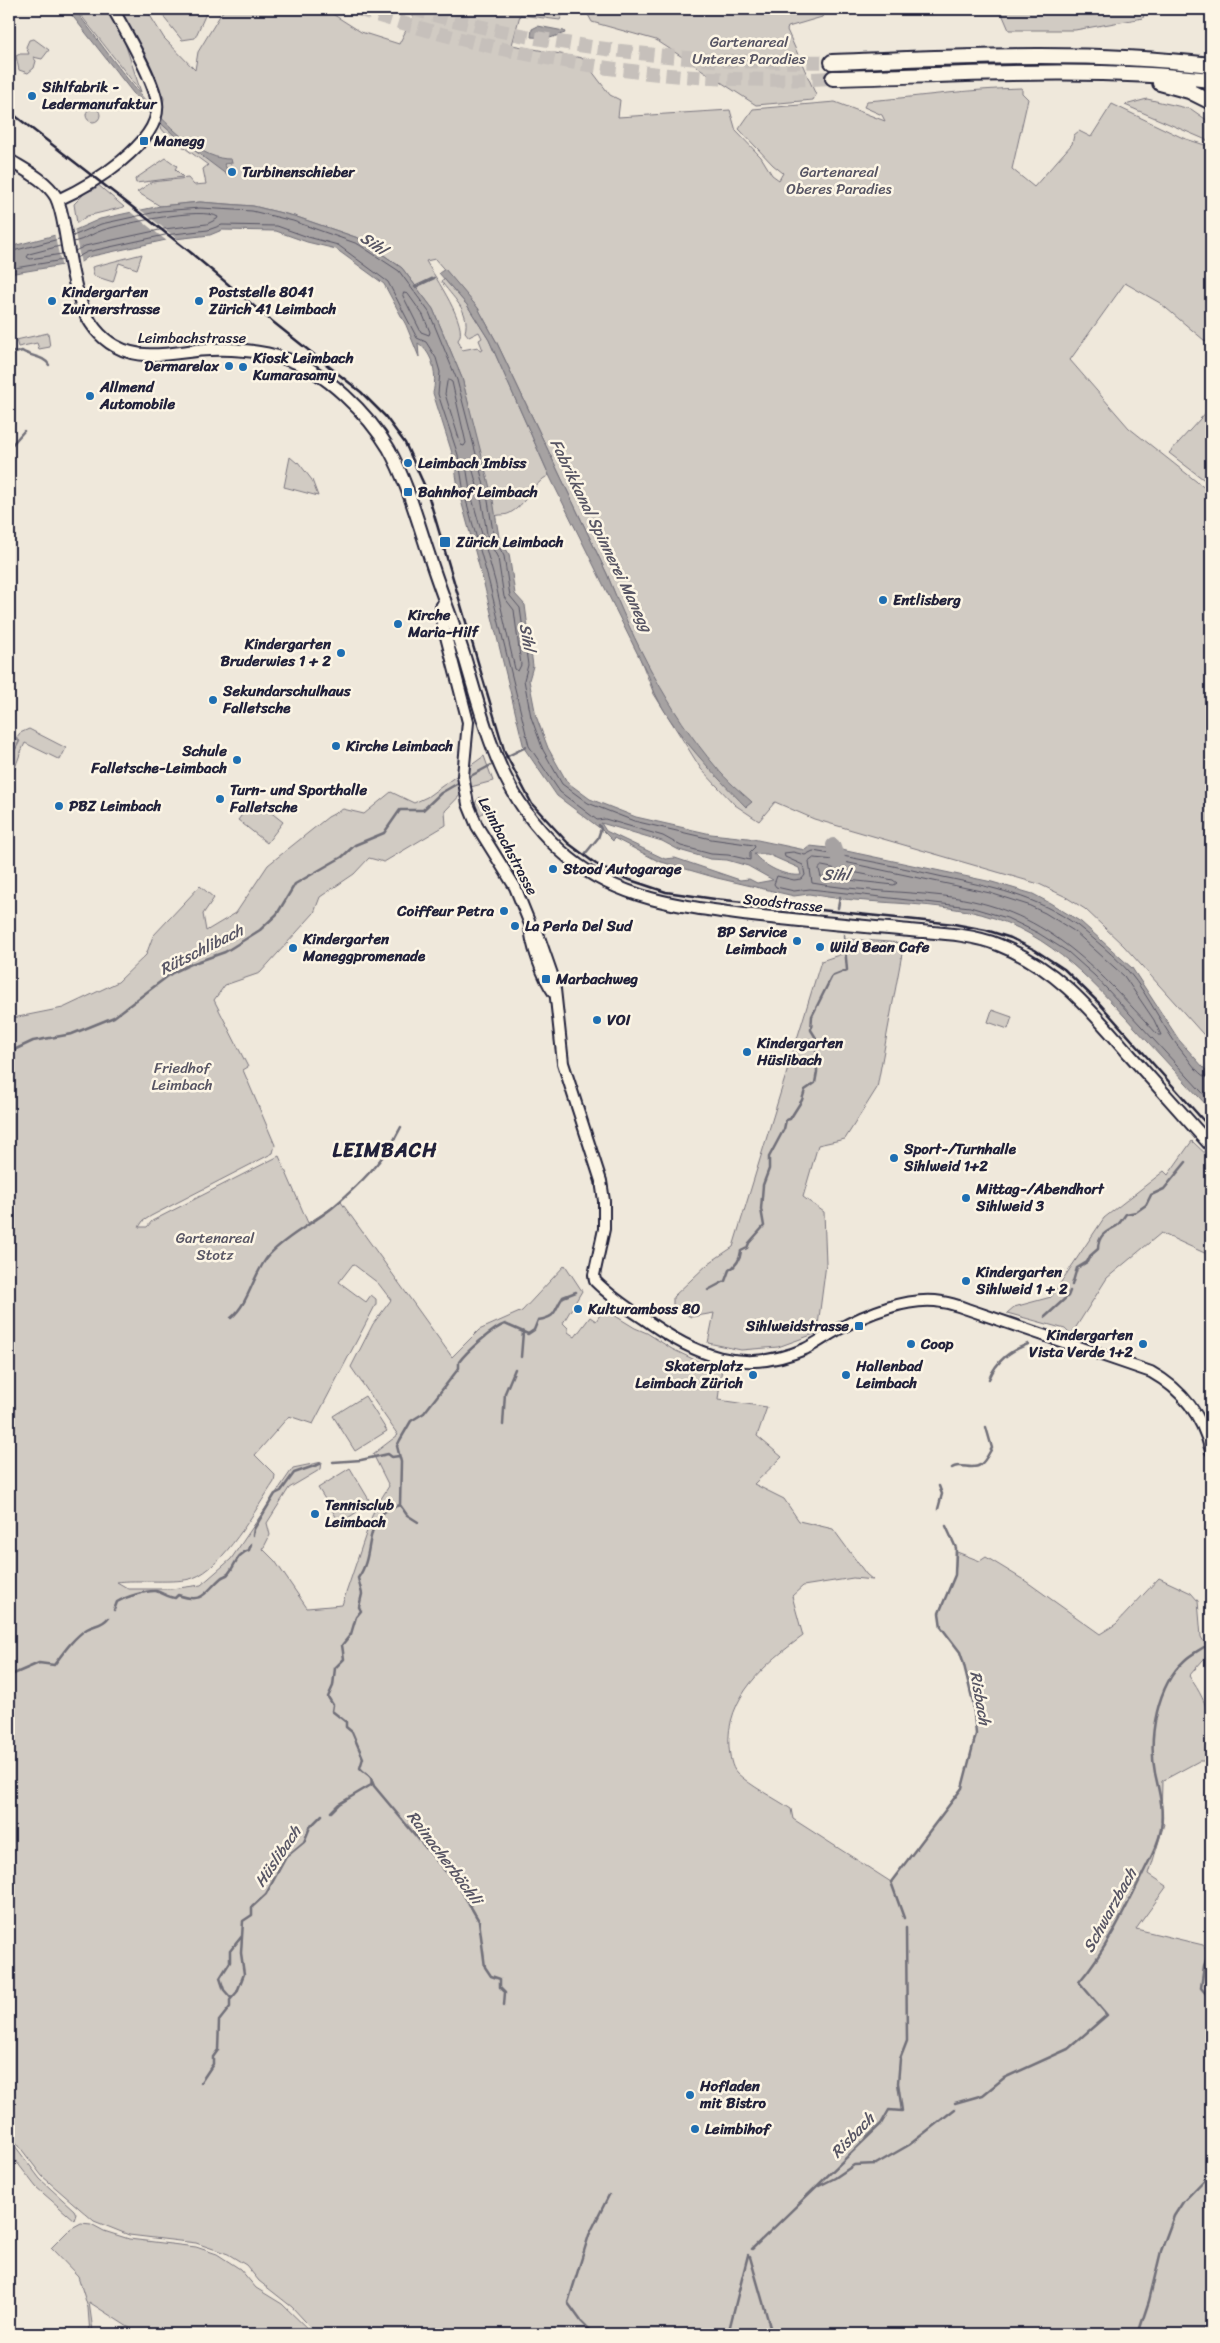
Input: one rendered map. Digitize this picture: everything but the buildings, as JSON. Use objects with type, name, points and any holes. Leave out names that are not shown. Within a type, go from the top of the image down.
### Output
[{"type":"highway","points":[[832,62],[1048,55],[1129,58],[1211,65]]},
{"type":"highway","points":[[833,78],[1013,72],[1120,73],[1211,80]]},
{"type":"highway","points":[[1120,73],[1184,89],[1211,102]]},
{"type":"main road","points":[[9,160],[38,178],[58,200]]},
{"type":"main road","name":"Leimbachstrasse","points":[[58,200],[80,298],[96,331],[117,348],[129,353],[146,356],[216,350],[241,351],[285,358],[315,372],[340,392],[372,425],[394,460],[408,492],[445,600]]},
{"type":"main road","name":"Soodstrasse","points":[[445,600],[496,760],[525,812],[551,842],[587,871],[640,896],[684,907],[960,935],[999,945],[1029,960],[1069,987],[1211,1146]]},
{"type":"street","points":[[58,200],[90,182],[136,149],[144,141],[154,121],[157,110],[152,86],[113,9]]},
{"type":"street","name":"Leimbachstrasse","points":[[445,600],[441,607],[441,617],[468,722],[463,776],[464,786],[473,818],[515,886],[530,924],[538,934],[543,946],[554,980],[554,993],[564,1063],[601,1181],[604,1201],[604,1229],[594,1275],[595,1281],[672,1339],[690,1348],[715,1356],[757,1361],[782,1357],[828,1338],[837,1330],[879,1310],[909,1303],[942,1302],[967,1308],[1151,1372],[1169,1383],[1188,1402],[1205,1430],[1211,1451]]},
{"type":"green space","points":[[76,9],[110,9],[122,34],[141,92]]},
{"type":"green space","name":"Gartenareal Oberes Paradies","points":[[116,9],[146,9],[164,38],[195,70],[198,52],[224,9],[252,9],[255,11],[307,9],[331,13],[361,32],[399,44],[417,9],[565,9],[560,20],[520,15],[512,45],[582,58],[610,95],[620,100],[618,117],[730,110],[736,131],[761,157],[772,175],[779,180],[783,173],[739,129],[753,109],[835,102],[885,121],[882,115],[864,107],[867,101],[963,91],[1022,88],[1022,93],[1028,99],[1012,169],[1034,187],[1072,144],[1074,135],[1079,131],[1091,137],[1112,104],[1183,138],[1211,147],[1211,346],[1160,303],[1125,283],[1070,360],[1129,428],[1211,493],[1211,1043],[1124,946],[1085,909],[1064,896],[1039,884],[814,819],[775,802],[759,821],[735,805],[701,769],[654,694],[607,574],[496,341],[478,308],[435,259],[426,261],[455,313],[460,333],[458,340],[462,350],[478,347],[480,351],[483,350],[479,340],[482,338],[479,332],[469,337],[465,332],[466,324],[463,311],[441,281],[444,279],[467,305],[489,340],[549,475],[538,484],[516,509],[508,514],[495,516],[462,378],[433,309],[402,268],[361,239],[294,216],[253,206],[200,202],[160,206],[137,192],[152,182],[188,178],[194,185],[206,184],[203,169],[208,165],[167,135],[160,127],[164,98]]},
{"type":"green space","points":[[161,9],[208,9],[195,38],[182,40],[165,19]]},
{"type":"green space","name":"Gartenareal Unteres Paradies","points":[[585,9],[826,9],[822,17],[788,27],[787,30],[816,95],[813,100],[756,105],[656,40],[592,22]]},
{"type":"green space","points":[[1000,9],[1053,9],[1062,13],[1074,12],[1078,9],[1146,9],[1143,18],[1075,30],[1009,30]]},
{"type":"green space","points":[[34,39],[49,50],[42,59],[33,57],[36,61],[34,68],[28,73],[19,70],[16,56],[29,54],[26,47],[29,40]]},
{"type":"green space","points":[[1147,99],[1191,109],[1211,123],[1211,142],[1125,105]]},
{"type":"green space","points":[[93,108],[98,110],[100,115],[98,120],[93,122],[88,120],[86,115],[88,110]]},
{"type":"green space","points":[[166,158],[177,166],[175,169],[183,177],[136,183],[135,179]]},
{"type":"green space","points":[[97,184],[124,207],[87,216],[77,223],[74,204],[86,192],[95,189]]},
{"type":"green space","points":[[142,254],[137,269],[119,263],[113,282],[94,276],[92,267]]},
{"type":"green space","points":[[48,333],[50,347],[39,349],[37,343],[18,347],[16,340]]},
{"type":"green space","points":[[1211,407],[1211,485],[1169,453]]},
{"type":"green space","points":[[290,457],[298,462],[312,480],[318,496],[284,487]]},
{"type":"green space","points":[[29,729],[66,748],[60,760],[25,743],[9,782],[9,737],[19,741],[12,756],[20,741],[16,738],[20,733]]},
{"type":"green space","points":[[484,756],[493,781],[467,788],[445,811],[446,825],[384,862],[369,858],[354,874],[320,897],[314,913],[260,973],[225,985],[214,1000],[248,1067],[243,1070],[275,1145],[273,1153],[151,1216],[143,1221],[139,1227],[147,1227],[152,1221],[279,1156],[308,1223],[341,1202],[452,1357],[479,1330],[522,1311],[565,1265],[582,1291],[563,1323],[568,1328],[568,1332],[575,1337],[590,1317],[596,1321],[604,1309],[672,1349],[697,1361],[722,1367],[718,1400],[767,1407],[757,1436],[782,1457],[754,1484],[784,1499],[799,1521],[833,1529],[866,1574],[873,1580],[853,1578],[803,1586],[792,1596],[803,1636],[762,1670],[741,1697],[734,1713],[730,1730],[729,1748],[732,1764],[737,1773],[743,1778],[791,1809],[793,1819],[891,1882],[962,1788],[976,1734],[973,1702],[963,1661],[960,1652],[941,1627],[939,1613],[955,1575],[957,1552],[980,1561],[986,1557],[1027,1582],[1100,1634],[1116,1624],[1159,1578],[1191,1593],[1198,1601],[1201,1637],[1210,1652],[1189,1676],[1202,1698],[1209,1716],[1211,1761],[1199,1761],[1162,1781],[1161,1822],[1164,1824],[1149,1874],[1167,1886],[1136,1929],[1203,1945],[1211,1955],[1211,2334],[317,2334],[292,2307],[259,2281],[246,2265],[228,2254],[196,2243],[129,2235],[94,2221],[42,2176],[9,2133],[9,1022],[13,1018],[63,1008],[118,982],[146,955],[153,936],[200,886],[214,898],[203,914],[206,931],[236,913],[268,865],[328,817],[343,809],[364,814],[391,792],[414,803],[427,797]],"holes":[[[353,1264],[378,1283],[391,1300],[373,1324],[351,1367],[398,1435],[373,1454],[389,1486],[374,1510],[342,1605],[307,1608],[275,1561],[263,1549],[270,1535],[267,1523],[289,1488],[321,1469],[322,1462],[293,1468],[231,1559],[201,1585],[171,1589],[129,1589],[117,1582],[177,1581],[193,1578],[205,1572],[227,1550],[274,1482],[275,1475],[255,1455],[289,1416],[313,1424],[376,1304],[376,1299],[371,1295],[366,1302],[339,1282]]]},
{"type":"green space","points":[[480,797],[491,807],[480,815],[475,803]]},
{"type":"green space","points":[[254,799],[283,822],[267,843],[238,820]]},
{"type":"green space","points":[[847,939],[904,943],[877,1088],[845,1139],[818,1145],[803,1197],[824,1212],[826,1264],[817,1333],[778,1347],[741,1350],[708,1343],[714,1313],[691,1317],[673,1307],[673,1297],[709,1263],[733,1247],[821,961],[842,954]]},
{"type":"green space","points":[[992,1010],[1012,1017],[1008,1029],[988,1022]]},
{"type":"green space","points":[[1192,1141],[1211,1159],[1211,1256],[1161,1233],[1107,1278],[1071,1335],[1065,1329],[1007,1313],[1014,1307],[1051,1297],[1104,1218],[1164,1171],[1168,1175]]},
{"type":"green space","points":[[365,1396],[387,1431],[355,1451],[333,1416]]},
{"type":"green space","points":[[350,1468],[371,1503],[340,1523],[318,1488]]},
{"type":"green space","points":[[9,2138],[40,2179],[74,2210],[76,2214],[74,2220],[36,2187],[9,2152]]},
{"type":"green space","points":[[81,2223],[91,2224],[104,2231],[129,2239],[196,2247],[217,2254],[240,2269],[256,2288],[282,2304],[313,2334],[139,2334],[89,2302],[93,2331],[93,2334],[90,2334],[88,2308],[78,2276],[51,2248],[70,2229]]},
{"type":"water","points":[[67,9],[74,9],[144,99],[166,122],[188,142],[210,155],[231,159],[232,163],[224,164],[229,172],[227,175],[174,135],[148,112]]},
{"type":"water","points":[[538,26],[564,31],[565,33],[550,38],[531,37],[532,29]]},
{"type":"water","name":"Sihl","points":[[200,202],[253,206],[294,216],[361,239],[402,268],[433,309],[462,378],[493,500],[499,537],[509,554],[515,594],[525,605],[533,666],[529,680],[536,716],[548,748],[567,782],[590,799],[636,817],[711,834],[748,838],[805,850],[810,846],[837,849],[992,882],[1033,894],[1081,922],[1132,968],[1179,1040],[1211,1076],[1211,1110],[1118,1009],[1081,972],[1061,955],[1019,928],[994,918],[968,911],[809,894],[794,896],[717,878],[658,861],[614,838],[613,841],[601,829],[557,796],[524,748],[484,584],[459,493],[453,456],[433,393],[435,380],[431,359],[418,343],[419,357],[406,325],[384,284],[336,249],[307,242],[276,231],[222,230],[210,235],[166,240],[88,257],[81,262],[9,274],[9,247],[75,230],[100,219],[160,206]],"holes":[[[601,823],[662,841],[679,850],[710,859],[727,860],[748,866],[773,880],[757,883],[749,879],[740,880],[675,858],[665,859],[606,831]],[[754,854],[767,854],[799,868],[801,875],[775,870],[763,863]]]},
{"type":"water","points":[[445,269],[478,308],[496,341],[654,675],[683,723],[699,745],[724,776],[752,802],[746,807],[690,746],[655,694],[649,677],[549,475],[489,340],[467,305],[439,273]]},
{"type":"pier","points":[[138,208],[180,241],[168,242],[128,210]]},
{"type":"pier","points":[[74,228],[81,264],[62,268],[54,233]]},
{"type":"waterway","name":"Fabrikkanal Spinnerei Manegg","points":[[415,287],[434,278]]},
{"type":"waterway","points":[[9,350],[15,353],[22,351],[41,358],[49,365]]},
{"type":"waterway","points":[[9,448],[24,431]]},
{"type":"waterway","name":"Rütschlibach","points":[[502,759],[526,747]]},
{"type":"waterway","name":"Rütschlibach","points":[[467,778],[495,763]]},
{"type":"waterway","name":"Rütschlibach","points":[[9,1058],[16,1049],[33,1041],[72,1034],[114,1017],[172,973],[225,952],[260,930],[277,914],[295,884],[342,857],[355,845],[384,833],[400,810],[423,810],[441,793],[460,782]]},
{"type":"waterway","points":[[585,854],[598,838],[601,829],[599,825]]},
{"type":"waterway","name":"Fabrikkanal Spinnerei Manegg","points":[[833,845],[841,867]]},
{"type":"waterway","points":[[838,908],[840,897]]},
{"type":"waterway","points":[[708,1290],[725,1281],[729,1270],[739,1260],[741,1251],[747,1248],[764,1226],[761,1209],[763,1185],[769,1169],[769,1157],[784,1129],[786,1120],[790,1119],[802,1100],[805,1090],[815,1083],[817,1054],[814,1044],[816,1038],[811,1030],[812,1016],[832,976],[847,970],[844,935]]},
{"type":"waterway","points":[[231,1318],[248,1295],[264,1261],[270,1254],[284,1241],[332,1208],[352,1190],[379,1161],[401,1127]]},
{"type":"waterway","name":"Risbach","points":[[1072,1285],[1077,1268],[1087,1262],[1090,1256],[1098,1249],[1099,1241],[1103,1235],[1116,1226],[1126,1214],[1136,1212],[1146,1205],[1151,1195],[1164,1189],[1186,1162]]},
{"type":"waterway","name":"Risbach","points":[[1045,1317],[1068,1296],[1070,1291]]},
{"type":"waterway","name":"Hüslibach","points":[[331,1812],[339,1804],[371,1785],[372,1781],[360,1768],[363,1758],[352,1732],[346,1727],[346,1722],[332,1711],[333,1705],[328,1697],[333,1686],[335,1668],[344,1659],[342,1645],[351,1634],[356,1617],[361,1611],[359,1607],[362,1594],[358,1578],[364,1568],[374,1525],[387,1510],[400,1505],[401,1462],[397,1446],[411,1421],[424,1413],[459,1368],[459,1362],[467,1352],[494,1330],[505,1324],[528,1334],[534,1330],[538,1320],[549,1317],[554,1313],[563,1297],[576,1292]]},
{"type":"waterway","points":[[521,1357],[523,1332]]},
{"type":"waterway","name":"Risbach","points":[[989,1379],[1000,1361],[1015,1350],[1028,1344]]},
{"type":"waterway","points":[[503,1425],[505,1393],[515,1369]]},
{"type":"waterway","name":"Risbach","points":[[952,1468],[955,1466],[977,1467],[984,1462],[992,1448],[986,1427]]},
{"type":"waterway","points":[[333,1462],[361,1460],[388,1454],[392,1457],[399,1456]]},
{"type":"waterway","points":[[253,1535],[254,1529],[275,1494],[281,1491],[294,1473],[320,1464]]},
{"type":"waterway","name":"Risbach","points":[[938,1509],[942,1494],[939,1486]]},
{"type":"waterway","points":[[400,1505],[407,1515],[418,1522]]},
{"type":"waterway","name":"Risbach","points":[[904,1918],[891,1882],[962,1788],[976,1734],[973,1702],[963,1661],[960,1652],[941,1627],[939,1613],[955,1575],[956,1548],[946,1526]]},
{"type":"waterway","points":[[114,1610],[117,1602],[148,1592],[156,1591],[175,1598],[178,1595],[199,1598],[231,1571],[241,1554],[249,1550],[251,1544]]},
{"type":"waterway","points":[[9,1676],[39,1663],[54,1665],[78,1636],[87,1629],[101,1624],[108,1618]]},
{"type":"waterway","name":"Schwarzbach","points":[[955,2103],[983,2095],[1004,2078],[1068,2049],[1107,2015],[1079,1982],[1099,1956],[1116,1927],[1157,1844],[1162,1814],[1153,1759],[1154,1728],[1157,1712],[1161,1697],[1175,1671],[1187,1658],[1204,1647]]},
{"type":"waterway","name":"Rainacherbächli","points":[[372,1781],[374,1786],[461,1890],[479,1921],[485,1967],[491,1976],[500,1979],[500,1987],[505,1992],[504,2005]]},
{"type":"waterway","name":"Hüslibach","points":[[201,2082],[213,2064],[213,2057],[218,2050],[219,2021],[230,2007],[230,2000],[237,1992],[244,1974],[241,1953],[243,1921],[252,1915],[252,1907],[266,1894],[286,1857],[304,1842],[310,1827],[322,1815]]},
{"type":"waterway","name":"Risbach","points":[[752,2249],[881,2124],[889,2110],[902,2111],[898,2083],[900,2059],[907,2041],[906,1928]]},
{"type":"waterway","name":"Hüslibach","points":[[231,1998],[224,1990],[220,1978],[230,1962],[230,1951],[242,1936]]},
{"type":"waterway","points":[[1211,1946],[1204,1966],[1201,1988],[1211,2000]]},
{"type":"waterway","name":"Schwarzbach","points":[[819,2186],[854,2165],[876,2164],[909,2145],[955,2109]]},
{"type":"waterway","points":[[1138,2334],[1149,2301],[1161,2251],[1174,2216],[1183,2202],[1211,2173]]},
{"type":"waterway","points":[[594,2334],[581,2321],[568,2303],[589,2235],[609,2195]]},
{"type":"waterway","name":"Risbach","points":[[728,2334],[748,2255]]},
{"type":"waterway","points":[[750,2257],[772,2334]]},
{"type":"tunnel","points":[[358,9],[415,27],[473,42],[592,66],[713,78],[773,80],[833,78]]},
{"type":"tunnel","points":[[413,9],[515,34],[619,51],[724,61],[832,62]]},
{"type":"railway","points":[[9,111],[194,255]]},
{"type":"railway","points":[[190,252],[268,318],[361,392],[385,416],[405,443],[427,491],[505,753],[532,804],[568,843],[596,864],[618,876],[666,892],[715,899],[954,924],[986,930],[1011,938],[1035,950],[1064,969],[1099,1003],[1211,1129]]},
{"type":"place","name":"Sihlfabrik - Ledermanufaktur","points":[[32,96]]},
{"type":"place","name":"Manegg","points":[[144,141]]},
{"type":"place","name":"Turbinenschieber","points":[[232,172]]},
{"type":"place","name":"Kindergarten Zwirnerstrasse","points":[[52,301]]},
{"type":"place","name":"Poststelle 8041 Zürich 41 Leimbach","points":[[199,301]]},
{"type":"place","name":"Dermarelax","points":[[229,366]]},
{"type":"place","name":"Kiosk Leimbach Kumarasamy","points":[[243,367]]},
{"type":"place","name":"Allmend Automobile","points":[[90,396]]},
{"type":"place","name":"Leimbach Imbiss","points":[[408,463]]},
{"type":"place","name":"Bahnhof Leimbach","points":[[408,492]]},
{"type":"place","name":"Zürich Leimbach","points":[[445,542]]},
{"type":"place","name":"Entlisberg","points":[[883,600]]},
{"type":"place","name":"Kirche Maria-Hilf","points":[[398,624]]},
{"type":"place","name":"Kindergarten Bruderwies 1 + 2","points":[[341,653]]},
{"type":"place","name":"Sekundarschulhaus Falletsche","points":[[213,700]]},
{"type":"place","name":"Kirche Leimbach","points":[[336,746]]},
{"type":"place","name":"Schule Falletsche-Leimbach","points":[[237,760]]},
{"type":"place","name":"Turn- und Sporthalle Falletsche","points":[[220,799]]},
{"type":"place","name":"PBZ Leimbach","points":[[59,806]]},
{"type":"place","name":"Stood Autogarage","points":[[553,869]]},
{"type":"place","name":"Coiffeur Petra","points":[[504,911]]},
{"type":"place","name":"La Perla Del Sud","points":[[515,926]]},
{"type":"place","name":"BP Service Leimbach","points":[[797,941]]},
{"type":"place","name":"Wild Bean Cafe","points":[[820,947]]},
{"type":"place","name":"Kindergarten Maneggpromenade","points":[[293,948]]},
{"type":"place","name":"Marbachweg","points":[[546,979]]},
{"type":"place","name":"VOI","points":[[597,1020]]},
{"type":"place","name":"Kindergarten Hüslibach","points":[[747,1052]]},
{"type":"place","name":"Sport-/Turnhalle Sihlweid 1+2","points":[[894,1158]]},
{"type":"place","name":"Mittag-/Abendhort Sihlweid 3","points":[[966,1198]]},
{"type":"place","name":"Kindergarten Sihlweid 1 + 2","points":[[966,1281]]},
{"type":"place","name":"Kulturamboss 80","points":[[578,1309]]},
{"type":"place","name":"Sihlweidstrasse","points":[[859,1326]]},
{"type":"place","name":"Coop","points":[[911,1344]]},
{"type":"place","name":"Kindergarten Vista Verde 1+2","points":[[1143,1344]]},
{"type":"place","name":"Skaterplatz Leimbach Zürich","points":[[753,1375]]},
{"type":"place","name":"Hallenbad Leimbach","points":[[846,1375]]},
{"type":"place","name":"Tennisclub Leimbach","points":[[315,1514]]},
{"type":"place","name":"Hofladen mit Bistro","points":[[690,2095]]},
{"type":"place","name":"Leimbihof","points":[[695,2129]]},
{"type":"district","name":"LEIMBACH","points":[[385,1150]]},
{"type":"park label","name":"Friedhof Leimbach","points":[[182,1076]]},
{"type":"park label","name":"Gartenareal Stotz","points":[[215,1246]]}]
